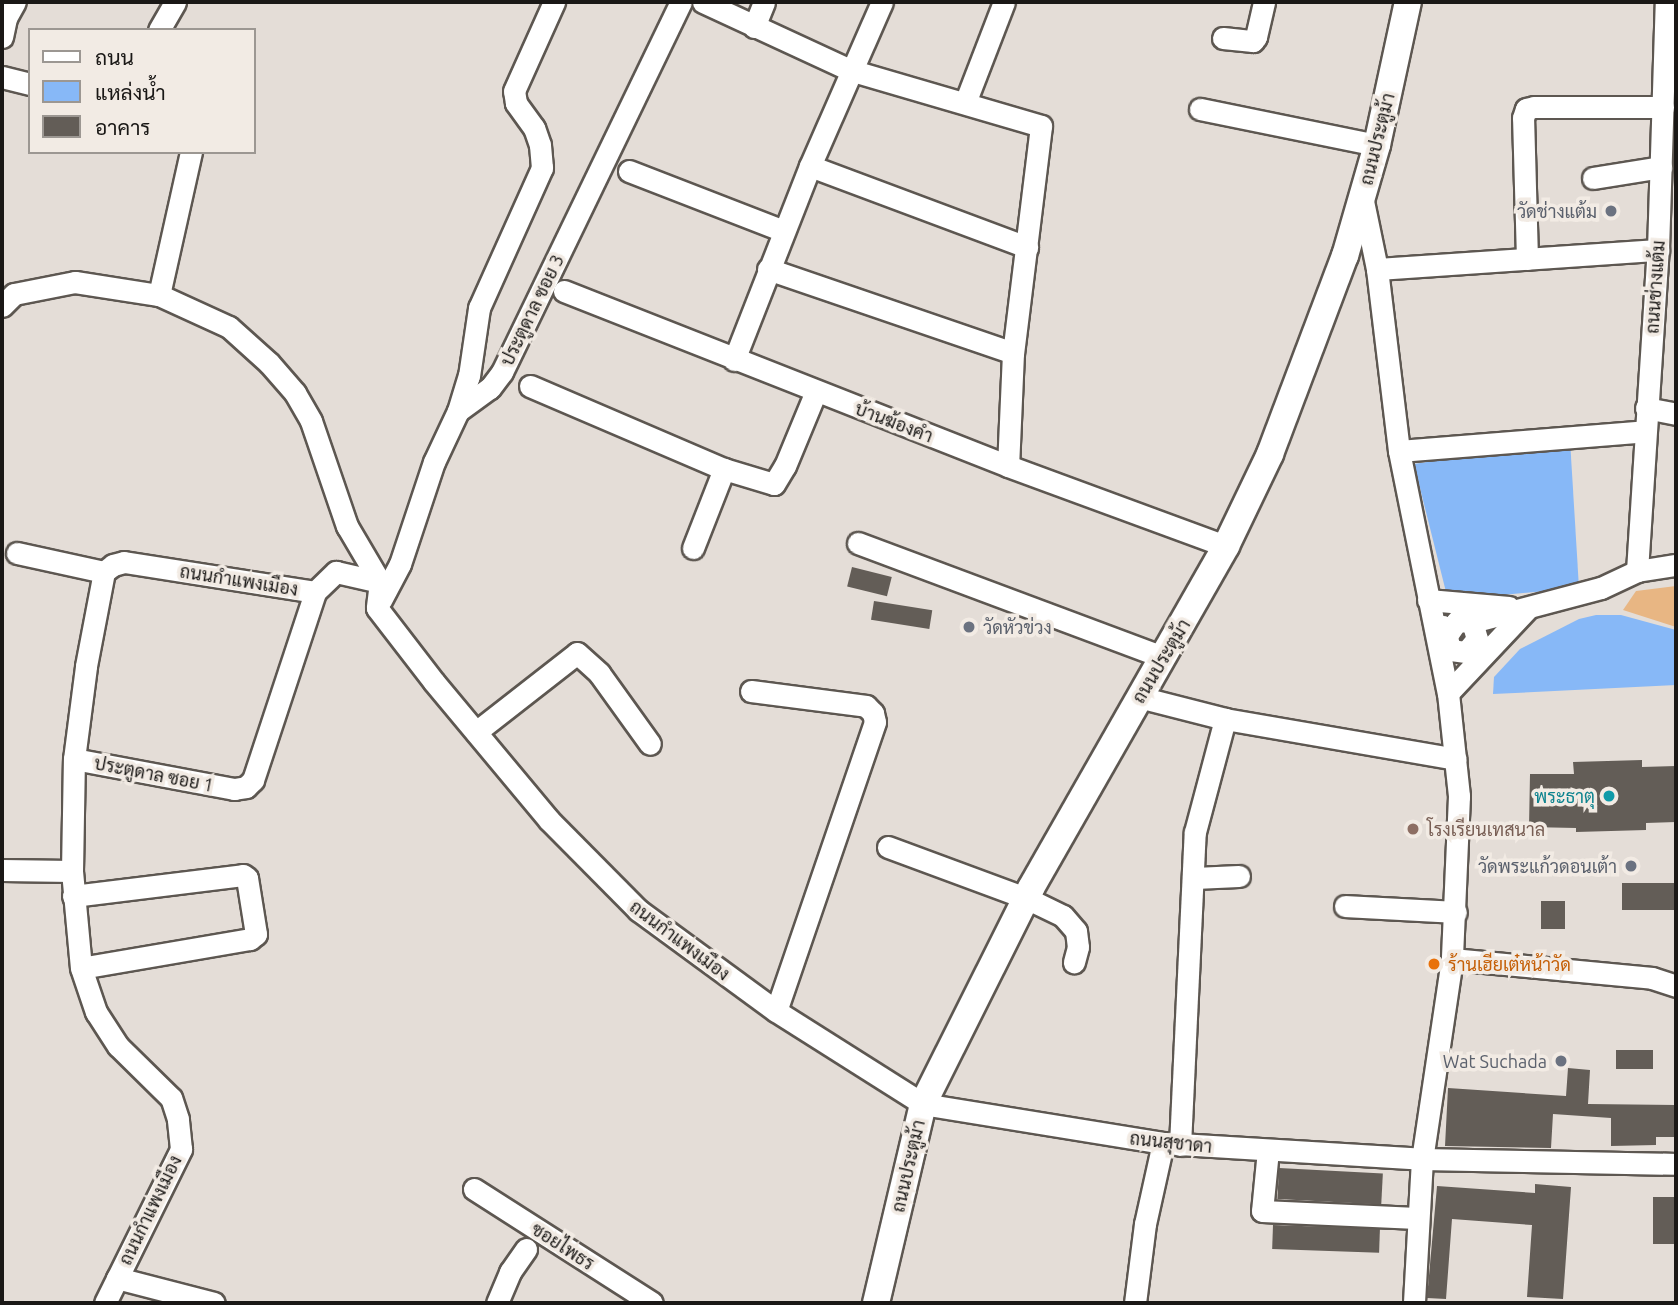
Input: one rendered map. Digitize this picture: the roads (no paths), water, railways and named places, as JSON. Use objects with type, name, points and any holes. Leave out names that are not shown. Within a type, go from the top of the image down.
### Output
[{"type":"main road","name":"ถนนประตูม้า","points":[[876,1303],[923,1104],[1026,898],[1226,547],[1270,454],[1345,256],[1377,145],[1408,2]]},
{"type":"street","points":[[2,37],[6,18],[15,2]]},
{"type":"street","points":[[160,28],[175,2]]},
{"type":"street","points":[[458,411],[469,376],[484,294],[542,168],[540,145],[534,128],[516,103],[514,91],[554,2]]},
{"type":"street","name":"ประตูดาล ซอย 3","points":[[377,608],[400,564],[434,462],[458,411],[490,388],[502,372],[681,2]]},
{"type":"street","points":[[703,2],[850,70],[1041,126],[1013,353],[1008,466]]},
{"type":"street","points":[[754,27],[764,2]]},
{"type":"street","points":[[734,360],[810,166],[881,2]]},
{"type":"street","points":[[965,103],[1004,2]]},
{"type":"street","points":[[1223,38],[1253,41],[1264,2]]},
{"type":"street","name":"ถนนช่างแต้ม","points":[[1637,571],[1646,408],[1666,172],[1663,107],[1666,2]]},
{"type":"street","points":[[2,77],[28,84]]},
{"type":"street","points":[[1527,259],[1522,118],[1526,109],[1663,107]]},
{"type":"street","points":[[1200,109],[1377,145]]},
{"type":"street","points":[[159,295],[191,154]]},
{"type":"street","points":[[810,166],[1027,247]]},
{"type":"street","points":[[629,171],[784,231]]},
{"type":"street","points":[[1593,177],[1666,172]]},
{"type":"street","points":[[1362,196],[1377,269],[1399,451],[1448,693],[1459,796],[1452,959],[1422,1159],[1413,1303]]},
{"type":"street","points":[[1377,269],[1658,250]]},
{"type":"street","points":[[768,269],[1013,353]]},
{"type":"street","points":[[2,306],[14,294],[75,282],[159,295],[229,327],[269,363],[295,393],[311,421],[347,526],[380,582],[377,608]]},
{"type":"street","name":"บ้านฆ้องคำ","points":[[564,291],[1008,466],[1226,547]]},
{"type":"street","points":[[530,386],[724,469],[766,483],[777,482],[816,391]]},
{"type":"street","points":[[1646,408],[1676,414]]},
{"type":"street","points":[[1399,451],[1645,431]]},
{"type":"street","points":[[692,548],[724,469]]},
{"type":"street","points":[[858,543],[1163,657]]},
{"type":"street","points":[[17,553],[104,572]]},
{"type":"street","name":"ถนนกำแพงเมือง","points":[[105,1303],[181,1149],[178,1119],[171,1098],[118,1046],[96,1012],[81,968],[72,871],[74,759],[86,666],[104,572],[113,565],[124,562],[315,592],[336,572],[380,582]]},
{"type":"street","points":[[1462,636],[1528,608],[1601,588],[1637,571],[1676,565]]},
{"type":"street","name":"ประตูดาล ซอย 1","points":[[74,759],[234,789],[246,787],[253,780],[315,592]]},
{"type":"street","points":[[1428,600],[1528,608]]},
{"type":"street","points":[[1428,600],[1462,636]]},
{"type":"street","name":"ถนนกำแพงเมือง","points":[[377,608],[549,820],[638,910],[776,1011],[923,1104]]},
{"type":"street","points":[[1448,693],[1528,608]]},
{"type":"street","points":[[1448,693],[1462,636]]},
{"type":"street","points":[[476,732],[577,653],[599,673],[650,744]]},
{"type":"street","points":[[751,691],[866,706],[873,713],[875,722],[776,1011]]},
{"type":"street","points":[[1139,697],[1225,719],[1456,758]]},
{"type":"street","points":[[1135,1303],[1145,1224],[1172,1144],[1194,878],[1195,832],[1225,719]]},
{"type":"street","points":[[888,847],[1026,898],[1063,916],[1074,926],[1078,947],[1073,962]]},
{"type":"street","points":[[2,870],[72,871]]},
{"type":"street","points":[[73,896],[243,875],[247,878],[256,934],[250,939],[81,968]]},
{"type":"street","points":[[1194,878],[1239,876]]},
{"type":"street","points":[[1345,906],[1455,912]]},
{"type":"street","points":[[1452,959],[1653,978],[1676,986]]},
{"type":"street","name":"ถนนสุชาดา","points":[[923,1104],[1172,1144],[1422,1159],[1676,1164]]},
{"type":"street","points":[[1268,1150],[1262,1211],[1417,1218]]},
{"type":"street","name":"ซอยไพธร","points":[[474,1189],[652,1303]]},
{"type":"street","points":[[498,1303],[510,1272],[526,1249]]},
{"type":"street","points":[[117,1278],[214,1303]]},
{"type":"water","points":[[1570,440],[1579,588],[1448,600],[1414,464]]},
{"type":"water","points":[[1596,615],[1621,615],[1676,630],[1676,685],[1493,694],[1494,677],[1520,649],[1579,619]]},
{"type":"place","name":"วัดช่างแต้ม","points":[[1611,211]]},
{"type":"place","name":"วัดหัวข่วง","points":[[969,627]]},
{"type":"place","name":"พระธาตุ","points":[[1609,796]]},
{"type":"place","name":"โรงเรียนเทสนาล","points":[[1413,829]]},
{"type":"place","name":"วัดพระแก้วดอนเต้า","points":[[1631,866]]},
{"type":"place","name":"ร้านเฮียเต๋หน้าวัด","points":[[1434,964]]},
{"type":"place","name":"Wat Suchada","points":[[1561,1061]]}]
